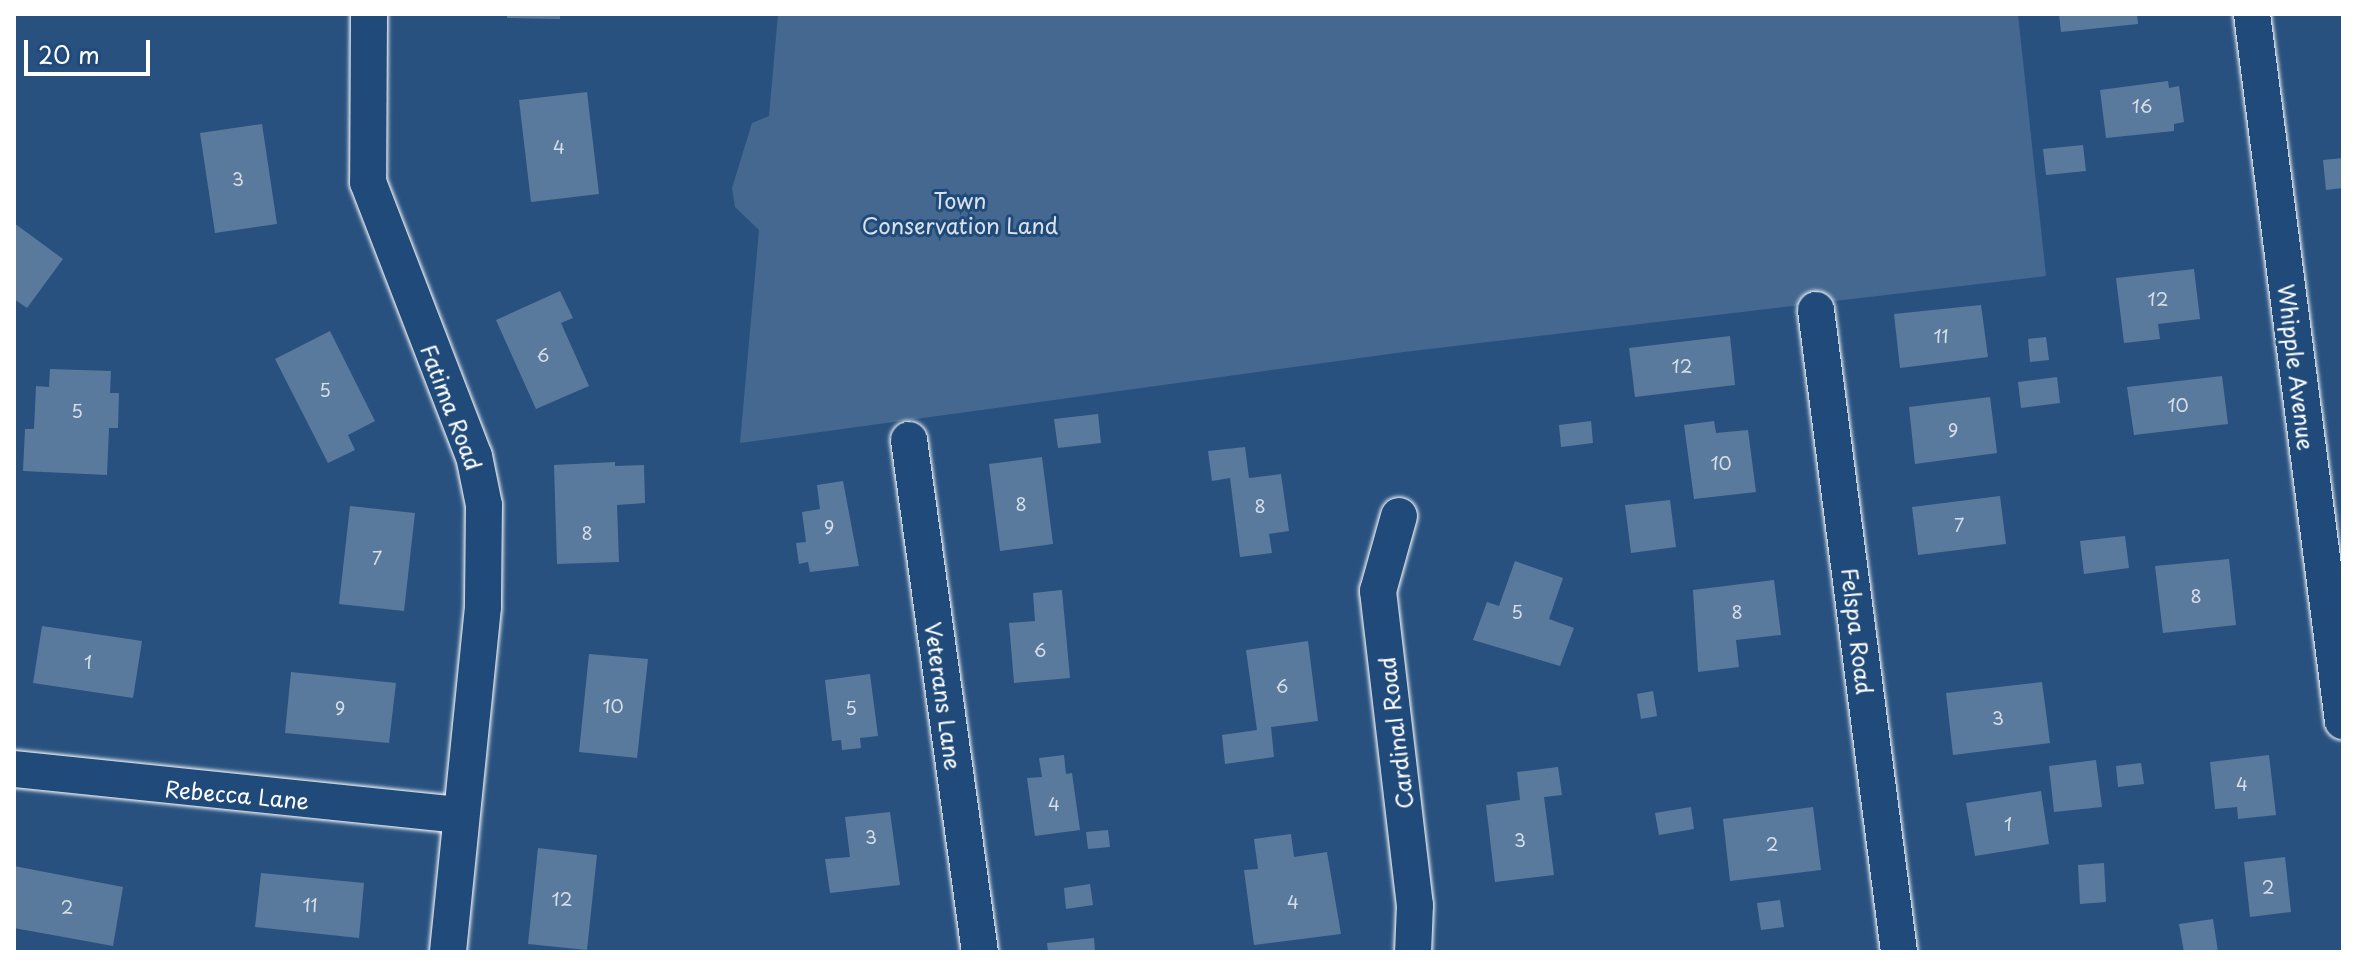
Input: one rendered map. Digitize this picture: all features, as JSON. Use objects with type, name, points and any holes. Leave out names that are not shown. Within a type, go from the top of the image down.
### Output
[{"type":"street","name":"Fatima Road","points":[[369,14],[368,182],[474,456],[484,505],[483,607],[448,952]]},
{"type":"street","name":"Whipple Avenue","points":[[2252,14],[2343,721]]},
{"type":"street","name":"Felspa Road","points":[[1816,310],[1899,952]]},
{"type":"street","name":"Veterans Lane","points":[[909,440],[980,952]]},
{"type":"street","name":"Cardinal Road","points":[[1399,516],[1378,591],[1415,905],[1413,952]]},
{"type":"street","name":"Rebecca Lane","points":[[14,769],[460,815]]},
{"type":"green space","name":"Town Conservation Land","points":[[778,14],[2018,14],[2046,276],[1404,352],[740,443],[759,230],[735,207],[732,188],[752,123],[769,116]]},
{"type":"building","points":[[507,14],[560,14],[560,19],[507,18]]},
{"type":"building","points":[[2059,14],[2137,14],[2138,24],[2061,32]]},
{"type":"building","points":[[2168,81],[2169,88],[2179,86],[2184,122],[2174,124],[2174,131],[2106,138],[2100,90]]},
{"type":"building","points":[[587,92],[599,194],[531,202],[519,100]]},
{"type":"building","points":[[262,124],[277,224],[215,233],[200,133]]},
{"type":"building","points":[[2083,145],[2086,171],[2046,175],[2043,149]]},
{"type":"building","points":[[2343,158],[2343,188],[2326,190],[2323,160]]},
{"type":"building","points":[[14,223],[63,259],[27,308],[14,299]]},
{"type":"building","points":[[2194,269],[2200,319],[2158,324],[2160,339],[2124,343],[2116,278]]},
{"type":"building","points":[[560,291],[573,318],[561,323],[589,386],[536,409],[496,320]]},
{"type":"building","points":[[1981,305],[1988,357],[1900,368],[1894,314]]},
{"type":"building","points":[[330,331],[375,421],[348,435],[355,450],[328,463],[275,359]]},
{"type":"building","points":[[1730,336],[1735,385],[1635,397],[1629,348]]},
{"type":"building","points":[[2046,337],[2049,360],[2030,362],[2028,339]]},
{"type":"building","points":[[50,369],[111,371],[110,393],[119,393],[118,428],[109,428],[107,475],[23,471],[25,429],[34,429],[36,386],[49,387]]},
{"type":"building","points":[[2222,376],[2228,424],[2134,435],[2127,387]]},
{"type":"building","points":[[2057,377],[2060,403],[2021,408],[2018,382]]},
{"type":"building","points":[[1990,397],[1997,453],[1915,464],[1909,407]]},
{"type":"building","points":[[1098,414],[1101,443],[1058,448],[1054,419]]},
{"type":"building","points":[[1591,421],[1593,443],[1561,447],[1559,425]]},
{"type":"building","points":[[1714,421],[1716,433],[1748,430],[1756,492],[1694,499],[1684,425]]},
{"type":"building","points":[[1245,447],[1249,478],[1281,474],[1289,531],[1269,534],[1272,553],[1240,557],[1230,478],[1212,481],[1208,451]]},
{"type":"building","points":[[1042,457],[1053,544],[1000,551],[989,464]]},
{"type":"building","points":[[615,462],[615,466],[644,465],[645,503],[617,505],[619,562],[557,564],[554,465]]},
{"type":"building","points":[[843,481],[859,566],[810,572],[808,562],[799,564],[796,543],[806,542],[802,512],[820,509],[817,485]]},
{"type":"building","points":[[2000,496],[2006,544],[1918,555],[1912,507]]},
{"type":"building","points":[[1670,500],[1676,547],[1631,553],[1625,505]]},
{"type":"building","points":[[350,506],[415,513],[404,611],[339,604]]},
{"type":"building","points":[[2125,536],[2129,568],[2084,574],[2080,541]]},
{"type":"building","points":[[2229,559],[2236,625],[2163,633],[2155,566]]},
{"type":"building","points":[[1515,561],[1563,578],[1549,619],[1574,628],[1560,666],[1473,640],[1487,602],[1499,606]]},
{"type":"building","points":[[1774,580],[1781,635],[1736,640],[1739,667],[1698,672],[1693,590]]},
{"type":"building","points":[[1062,590],[1070,678],[1014,683],[1009,623],[1035,621],[1033,593]]},
{"type":"building","points":[[42,626],[142,641],[133,698],[33,683]]},
{"type":"building","points":[[1308,641],[1318,721],[1271,727],[1274,757],[1225,764],[1222,735],[1257,730],[1246,650]]},
{"type":"building","points":[[589,654],[648,659],[637,758],[579,752]]},
{"type":"building","points":[[291,672],[396,683],[389,743],[285,733]]},
{"type":"building","points":[[870,674],[878,736],[860,738],[861,748],[842,750],[841,740],[832,741],[825,680]]},
{"type":"building","points":[[2042,682],[2050,743],[1953,755],[1946,693]]},
{"type":"building","points":[[1653,691],[1657,716],[1641,719],[1637,694]]},
{"type":"building","points":[[1064,755],[1066,774],[1072,773],[1080,830],[1035,836],[1027,778],[1042,777],[1039,758]]},
{"type":"building","points":[[2269,755],[2276,815],[2238,819],[2237,807],[2215,809],[2210,762]]},
{"type":"building","points":[[2096,760],[2102,807],[2054,812],[2049,766]]},
{"type":"building","points":[[2141,763],[2144,784],[2118,787],[2116,766]]},
{"type":"building","points":[[1558,767],[1562,795],[1544,797],[1554,875],[1495,882],[1486,805],[1520,800],[1517,772]]},
{"type":"building","points":[[2041,791],[2049,844],[1975,856],[1966,803]]},
{"type":"building","points":[[1691,807],[1694,829],[1659,835],[1655,813]]},
{"type":"building","points":[[1813,807],[1821,870],[1730,881],[1723,819]]},
{"type":"building","points":[[890,812],[900,885],[830,893],[825,859],[850,857],[845,817]]},
{"type":"building","points":[[1108,830],[1110,847],[1088,849],[1086,832]]},
{"type":"building","points":[[1291,834],[1294,857],[1327,852],[1341,934],[1254,945],[1244,870],[1258,869],[1254,839]]},
{"type":"building","points":[[538,848],[597,855],[587,950],[528,944]]},
{"type":"building","points":[[2285,857],[2291,912],[2250,917],[2244,862]]},
{"type":"building","points":[[2104,863],[2106,902],[2080,904],[2078,865]]},
{"type":"building","points":[[14,866],[123,887],[113,946],[14,928]]},
{"type":"building","points":[[261,873],[364,883],[359,938],[255,927]]},
{"type":"building","points":[[1090,884],[1093,905],[1066,909],[1064,888]]},
{"type":"building","points":[[1780,900],[1784,927],[1761,930],[1757,903]]},
{"type":"building","points":[[2213,919],[2218,952],[2184,952],[2179,924]]},
{"type":"building","points":[[1094,938],[1095,952],[1048,952],[1047,943]]}]
